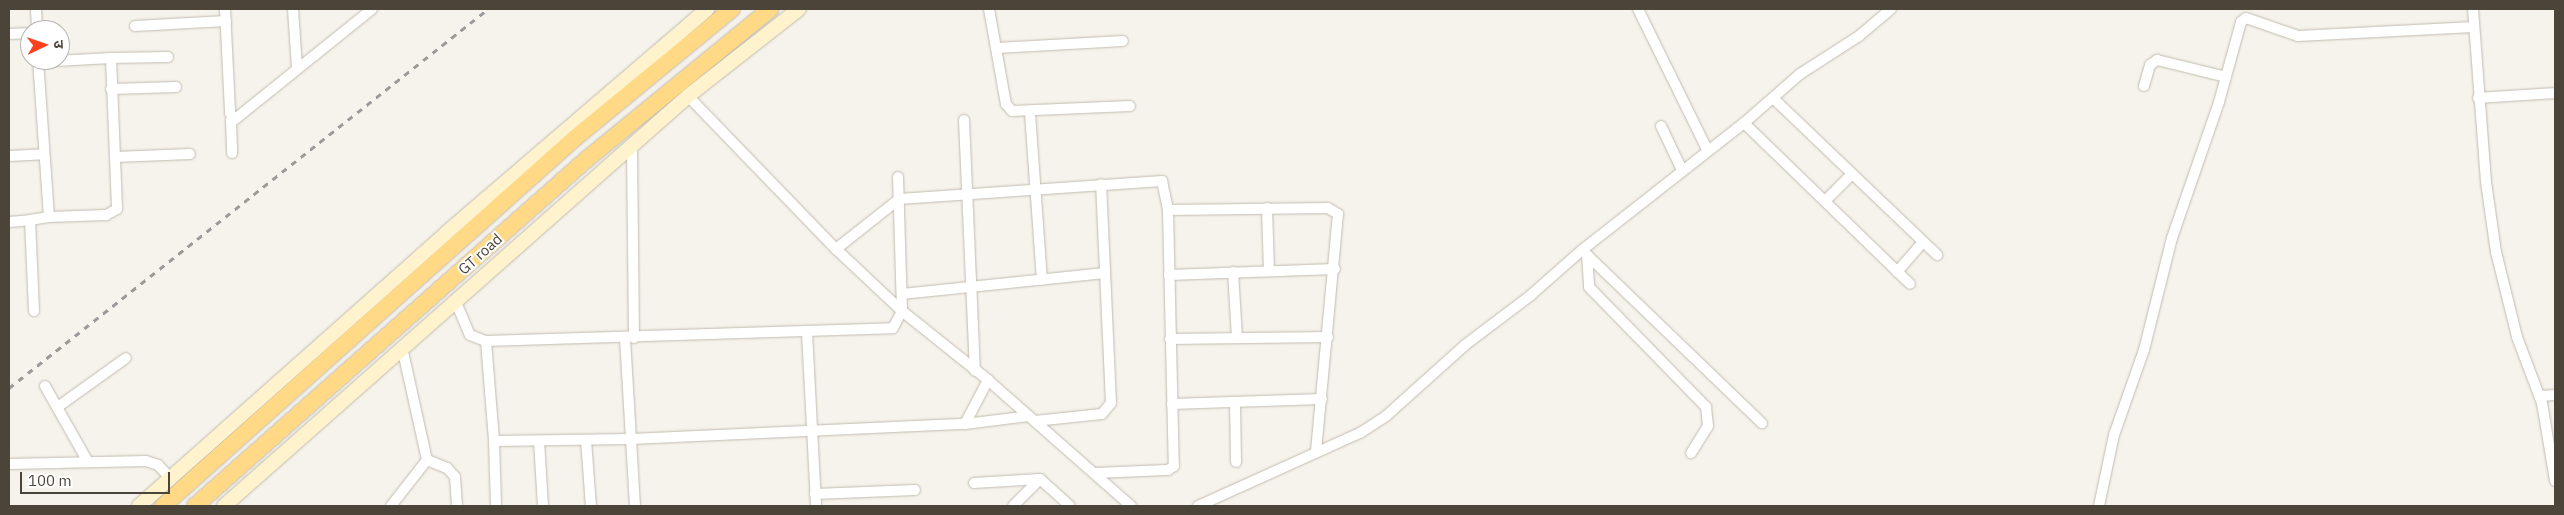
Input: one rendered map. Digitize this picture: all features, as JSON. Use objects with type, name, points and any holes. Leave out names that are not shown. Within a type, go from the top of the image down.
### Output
[{"type":"highway","name":"GT road","points":[[163,506],[575,138],[732,9]]},
{"type":"highway","name":"GT road","points":[[195,506],[587,159],[770,9]]},
{"type":"main road","points":[[139,506],[446,234],[707,9]]},
{"type":"main road","points":[[224,506],[688,96],[799,9]]},
{"type":"street","points":[[225,9],[232,153]]},
{"type":"street","points":[[293,9],[297,68]]},
{"type":"street","points":[[231,120],[372,9]]},
{"type":"street","points":[[989,9],[1006,104],[1012,111],[1030,113],[1130,106]]},
{"type":"street","points":[[1638,9],[1708,151]]},
{"type":"street","points":[[1198,506],[1360,432],[1386,416],[1465,345],[1585,252],[1682,170],[1774,99],[1800,74],[1859,36],[1891,9]]},
{"type":"street","points":[[2473,9],[2478,98],[2496,252],[2517,337],[2540,396],[2555,481]]},
{"type":"street","points":[[2099,506],[2114,435],[2146,344],[2172,238],[2226,77],[2241,22],[2246,18],[2298,36],[2474,27]]},
{"type":"street","points":[[135,26],[226,21]]},
{"type":"street","points":[[997,48],[1123,41]]},
{"type":"street","points":[[70,60],[168,57]]},
{"type":"street","points":[[9,222],[49,216],[114,213],[119,199],[111,89],[111,58]]},
{"type":"street","points":[[2144,86],[2150,65],[2157,60],[2226,77]]},
{"type":"street","points":[[39,70],[49,216]]},
{"type":"street","points":[[111,89],[176,87]]},
{"type":"street","points":[[2478,98],[2555,93]]},
{"type":"street","points":[[688,96],[836,250],[902,311],[988,380],[1131,506]]},
{"type":"street","points":[[1774,99],[1936,255]]},
{"type":"street","points":[[1030,113],[1042,280]]},
{"type":"street","points":[[964,120],[975,371]]},
{"type":"street","points":[[1744,123],[1910,284]]},
{"type":"street","points":[[1661,126],[1682,170]]},
{"type":"street","points":[[632,147],[629,338],[635,506]]},
{"type":"street","points":[[9,156],[44,154]]},
{"type":"street","points":[[115,157],[190,154]]},
{"type":"street","points":[[1825,202],[1852,174]]},
{"type":"street","points":[[455,300],[470,335],[486,341],[629,338],[894,328],[900,322],[902,311],[898,177]]},
{"type":"street","points":[[836,250],[899,199],[966,192],[1162,181],[1168,210],[1172,469],[1094,474]]},
{"type":"street","points":[[494,441],[586,440],[965,424],[1102,414],[1110,408],[1101,184]]},
{"type":"street","points":[[1168,210],[1267,208],[1335,210],[1339,221],[1316,451]]},
{"type":"street","points":[[1267,208],[1269,271]]},
{"type":"street","points":[[30,220],[34,311]]},
{"type":"street","points":[[1897,272],[1923,242]]},
{"type":"street","points":[[1585,252],[1762,423]]},
{"type":"street","points":[[1585,252],[1589,287],[1706,407],[1708,426],[1691,454]]},
{"type":"street","points":[[1169,275],[1335,269]]},
{"type":"street","points":[[1234,272],[1236,337]]},
{"type":"street","points":[[902,294],[971,289],[1106,273]]},
{"type":"street","points":[[807,332],[816,506]]},
{"type":"street","points":[[1170,339],[1328,337]]},
{"type":"street","points":[[486,341],[494,441],[496,506]]},
{"type":"street","points":[[402,347],[427,460]]},
{"type":"street","points":[[59,406],[89,388],[126,358]]},
{"type":"street","points":[[965,424],[988,380]]},
{"type":"street","points":[[45,386],[59,406],[88,462]]},
{"type":"street","points":[[2540,396],[2555,395]]},
{"type":"street","points":[[1172,404],[1322,399]]},
{"type":"street","points":[[1235,403],[1236,462]]},
{"type":"street","points":[[586,440],[591,506]]},
{"type":"street","points":[[539,441],[542,506]]},
{"type":"street","points":[[391,506],[427,460]]},
{"type":"street","points":[[427,460],[446,468],[455,477],[458,506]]},
{"type":"street","points":[[9,464],[151,462],[170,478]]},
{"type":"street","points":[[1013,506],[1040,480]]},
{"type":"street","points":[[974,483],[1040,480],[1070,506]]},
{"type":"street","points":[[815,494],[914,490]]},
{"type":"railway","points":[[9,388],[488,9]]}]
